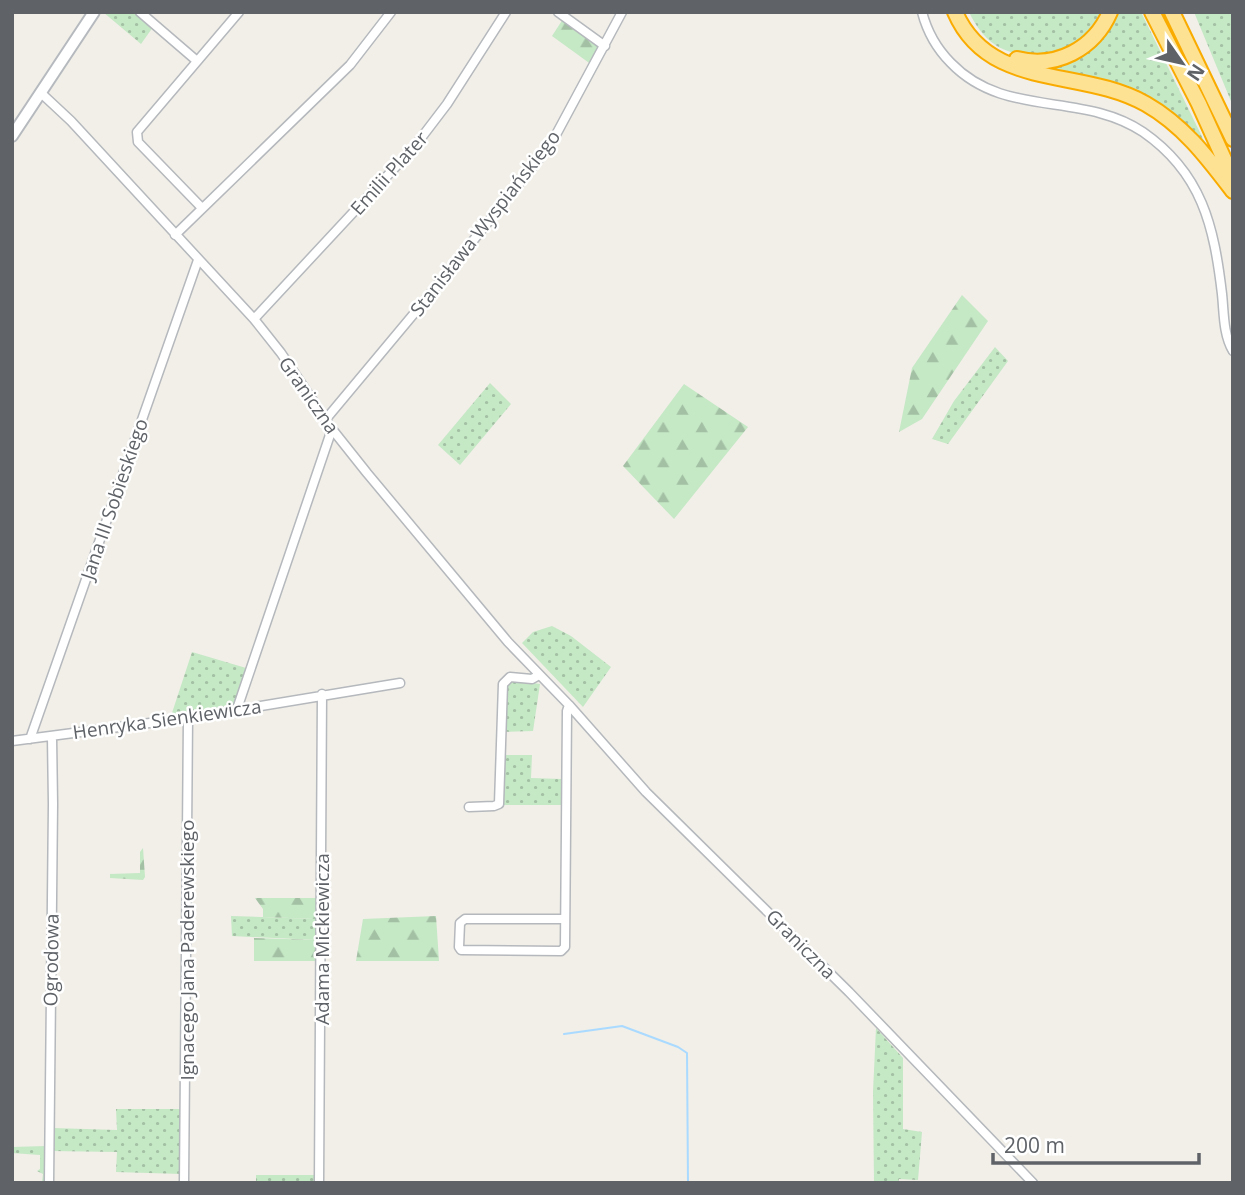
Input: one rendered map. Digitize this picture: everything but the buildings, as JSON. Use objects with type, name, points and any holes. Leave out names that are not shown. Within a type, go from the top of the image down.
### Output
[{"type":"highway","points":[[956,12],[972,41],[986,54],[1004,64],[1108,87],[1161,113],[1193,141],[1233,191]]},
{"type":"highway","points":[[966,12],[979,34],[991,46],[1008,55],[1033,62],[1060,58],[1081,48],[1099,32],[1110,12]]},
{"type":"highway","points":[[1152,12],[1199,104],[1233,179]]},
{"type":"highway","points":[[1174,12],[1233,139]]},
{"type":"main road","points":[[12,136],[94,12]]},
{"type":"street","points":[[140,12],[197,61]]},
{"type":"street","points":[[202,208],[138,142],[136,135],[239,12]]},
{"type":"street","points":[[175,235],[350,65],[391,12]]},
{"type":"street","name":"Emilii Plater","points":[[254,320],[415,146],[447,104],[506,12]]},
{"type":"street","points":[[558,12],[606,46]]},
{"type":"street","name":"Stanisława Wyspiańskiego","points":[[326,419],[551,144],[622,12]]},
{"type":"street","points":[[922,12],[943,56],[970,80],[1008,97],[1092,110],[1127,123],[1153,139],[1183,169],[1194,185],[1208,216],[1217,251],[1226,331],[1233,351]]},
{"type":"street","name":"Graniczna","points":[[40,94],[71,121],[254,320],[281,353],[332,429],[456,582],[539,675],[646,792],[849,992],[1033,1183]]},
{"type":"street","name":"Jana III Sobieskiego","points":[[30,739],[198,260]]},
{"type":"street","points":[[237,709],[332,429]]},
{"type":"street","points":[[469,807],[499,804],[503,684],[510,677],[532,679],[539,675]]},
{"type":"street","name":"Henryka Sienkiewicza","points":[[12,741],[188,718],[400,683]]},
{"type":"street","name":"Adama Mickiewicza","points":[[319,1183],[322,695]]},
{"type":"street","points":[[565,919],[465,919],[460,923],[460,949],[561,951],[565,947],[569,705]]},
{"type":"street","name":"Ignacego Jana Paderewskiego","points":[[184,1183],[188,718]]},
{"type":"street","name":"Ogrodowa","points":[[49,1183],[52,737]]},
{"type":"green space","points":[[103,12],[134,12],[153,27],[141,44]]},
{"type":"green space","points":[[959,12],[975,35],[993,52],[1015,62],[1038,65],[1061,62],[1082,52],[1100,36],[1114,12],[1141,12],[1212,157],[1172,117],[1149,101],[1100,82],[1008,61],[989,50],[972,34]]},
{"type":"green space","points":[[969,12],[1104,12],[1086,36],[1067,51],[1032,55],[1009,52],[991,42]]},
{"type":"green space","points":[[1194,12],[1233,12],[1233,106]]},
{"type":"green space","points":[[563,19],[603,47],[592,65],[552,36]]},
{"type":"green space","points":[[962,295],[988,321],[922,419],[899,432],[912,368]]},
{"type":"green space","points":[[995,347],[1008,361],[948,444],[932,439],[954,401]]},
{"type":"green space","points":[[490,383],[511,404],[460,465],[438,445]]},
{"type":"green space","points":[[684,384],[748,427],[674,519],[623,466]]},
{"type":"green space","points":[[552,626],[571,636],[611,667],[583,707],[522,643],[533,632]]},
{"type":"green space","points":[[192,652],[246,668],[233,707],[171,716]]},
{"type":"green space","points":[[510,680],[540,684],[533,731],[503,732],[507,685]]},
{"type":"green space","points":[[503,755],[532,755],[531,778],[561,779],[561,805],[502,805]]},
{"type":"green space","points":[[143,848],[143,880],[110,878],[110,874],[140,873],[140,852]]},
{"type":"green space","points":[[255,898],[317,898],[317,919],[263,917],[263,909]]},
{"type":"green space","points":[[231,916],[317,919],[317,940],[232,936]]},
{"type":"green space","points":[[436,916],[439,961],[356,961],[363,919]]},
{"type":"green space","points":[[254,938],[317,940],[317,961],[254,961]]},
{"type":"green space","points":[[876,1028],[903,1058],[903,1129],[922,1132],[918,1180],[899,1179],[898,1183],[874,1183],[873,1092]]},
{"type":"green space","points":[[116,1109],[182,1109],[181,1174],[116,1172],[117,1152],[51,1151],[53,1128],[117,1130]]},
{"type":"green space","points":[[46,1146],[46,1183],[42,1183],[43,1174],[37,1171],[40,1169],[40,1155],[12,1153],[12,1147]]},
{"type":"green space","points":[[256,1175],[317,1175],[317,1183],[256,1183]]},
{"type":"waterway","points":[[564,1034],[622,1026],[687,1053],[688,1183]]}]
